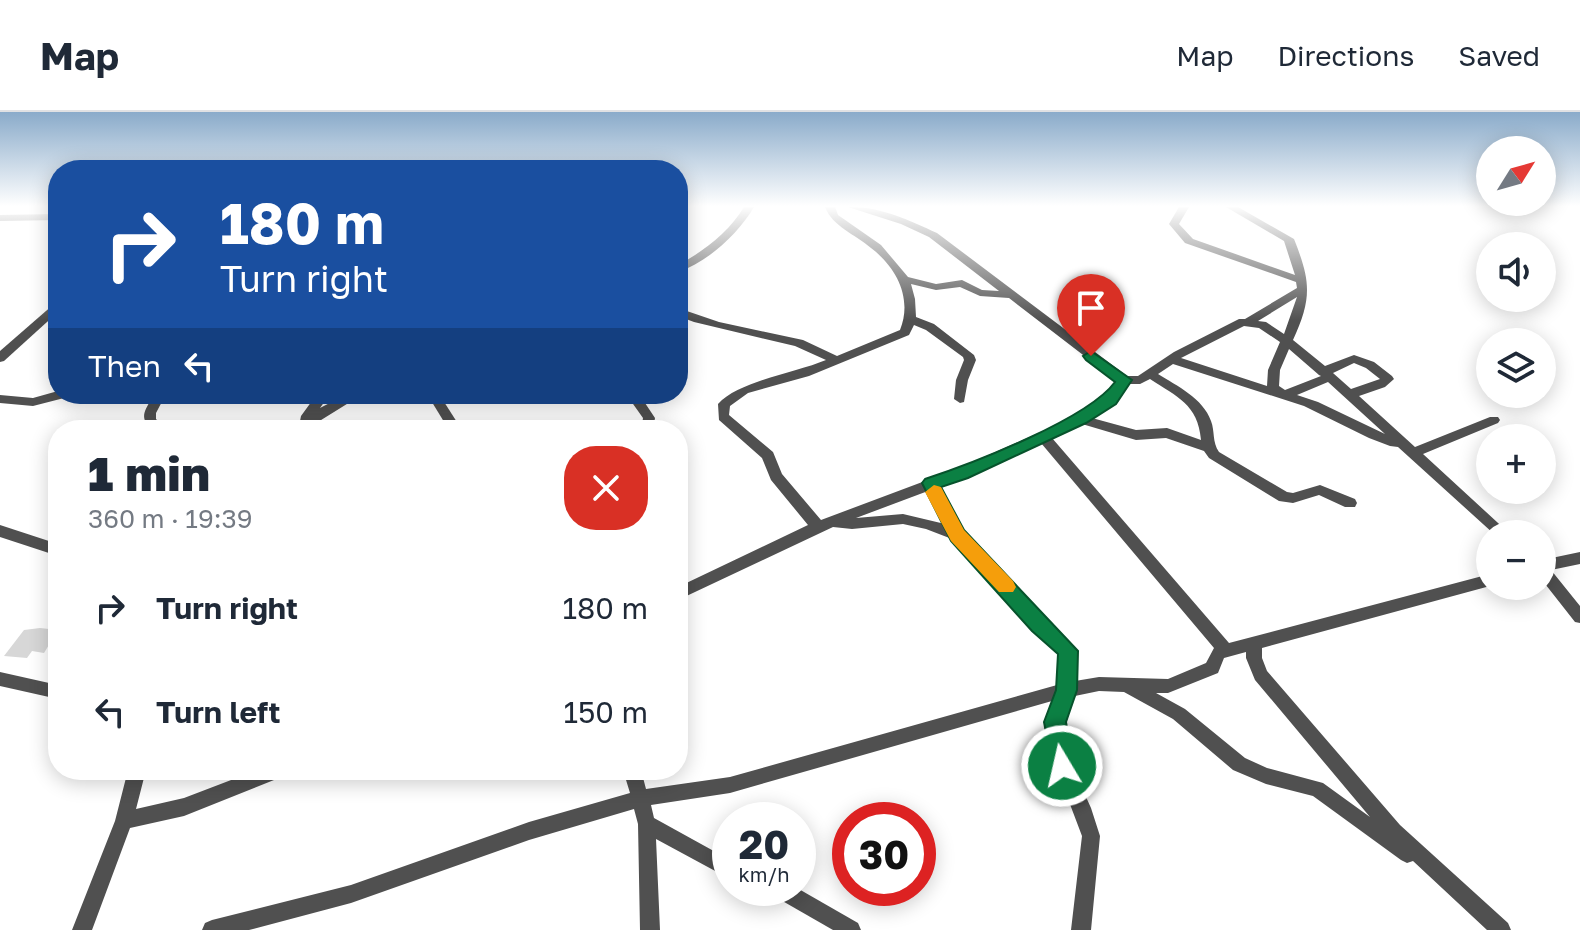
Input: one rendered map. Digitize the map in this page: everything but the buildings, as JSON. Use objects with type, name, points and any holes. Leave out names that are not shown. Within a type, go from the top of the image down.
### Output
[{"type":"street","points":[[688,262],[710,245]]},
{"type":"street","points":[[874,245],[904,279],[936,287],[962,283],[980,293],[1014,295]]},
{"type":"street","points":[[947,245],[1103,368],[1124,380],[1140,380],[1171,359],[1248,322],[1302,284]]},
{"type":"street","points":[[1200,245],[1302,284]]},
{"type":"street","points":[[1283,396],[1273,388],[1270,380],[1301,307],[1302,284],[1291,245]]},
{"type":"street","points":[[818,527],[776,476],[768,455],[733,429],[722,411],[730,397],[744,390],[837,361],[908,329],[911,296],[904,279]]},
{"type":"street","points":[[1266,311],[1263,318],[1270,330]]},
{"type":"street","points":[[0,358],[48,315]]},
{"type":"street","points":[[688,315],[734,331],[787,337],[837,361]]},
{"type":"street","points":[[910,319],[930,327],[968,355],[970,360],[962,380],[960,399]]},
{"type":"street","points":[[1248,322],[1270,330],[1288,342],[1487,520]]},
{"type":"street","points":[[1171,359],[1312,404],[1362,431],[1408,450],[1494,420]]},
{"type":"street","points":[[1283,396],[1354,359],[1370,365],[1388,379],[1384,384],[1363,388],[1349,396]]},
{"type":"street","points":[[1150,374],[1200,411],[1206,424],[1207,447]]},
{"type":"street","points":[[688,589],[818,527],[962,473],[1081,419],[1110,400],[1124,380]]},
{"type":"street","points":[[0,399],[33,402],[48,398]]},
{"type":"street","points":[[304,420],[316,404]]},
{"type":"street","points":[[309,420],[338,404]]},
{"type":"street","points":[[1081,419],[1136,435],[1167,433],[1207,447],[1214,455],[1284,497],[1293,498],[1320,490],[1350,503]]},
{"type":"street","points":[[1042,435],[1226,651]]},
{"type":"street","points":[[931,483],[957,535],[1039,625],[1068,651],[1066,690],[1055,722],[1062,766],[1091,836],[1081,930]]},
{"type":"street","points":[[833,522],[857,525],[900,519],[935,526],[957,535]]},
{"type":"street","points":[[0,531],[48,547]]},
{"type":"street","points":[[1556,564],[1580,558]]},
{"type":"street","points":[[212,930],[351,894],[529,831],[642,798],[730,785],[1066,690],[1099,684],[1168,686],[1193,678],[1214,666],[1215,655],[1226,651],[1476,584]]},
{"type":"street","points":[[1556,586],[1580,617]]},
{"type":"street","points":[[1254,643],[1254,658],[1261,675],[1360,794],[1434,871],[1501,930]]},
{"type":"street","points":[[0,679],[48,690]]},
{"type":"street","points":[[1129,687],[1179,714],[1249,769],[1317,789],[1434,871]]},
{"type":"street","points":[[82,930],[124,821],[134,780]]},
{"type":"street","points":[[124,821],[184,807],[253,780]]},
{"type":"street","points":[[636,780],[647,824],[650,930]]},
{"type":"street","points":[[647,824],[712,860]]},
{"type":"street","points":[[810,906],[851,930]]},
{"type":"shaded area","points":[[48,629],[48,646],[44,653],[32,651],[27,658],[4,656],[24,630]]},
{"type":"slow traffic","points":[[934,492],[957,535],[1006,587]]},
{"type":"route","points":[[1062,766],[1055,722],[1066,690],[1070,660],[1068,651],[1051,632],[1039,625],[957,535],[931,483],[962,473],[1081,419],[1110,400],[1124,380],[1114,376],[1091,356]]}]
